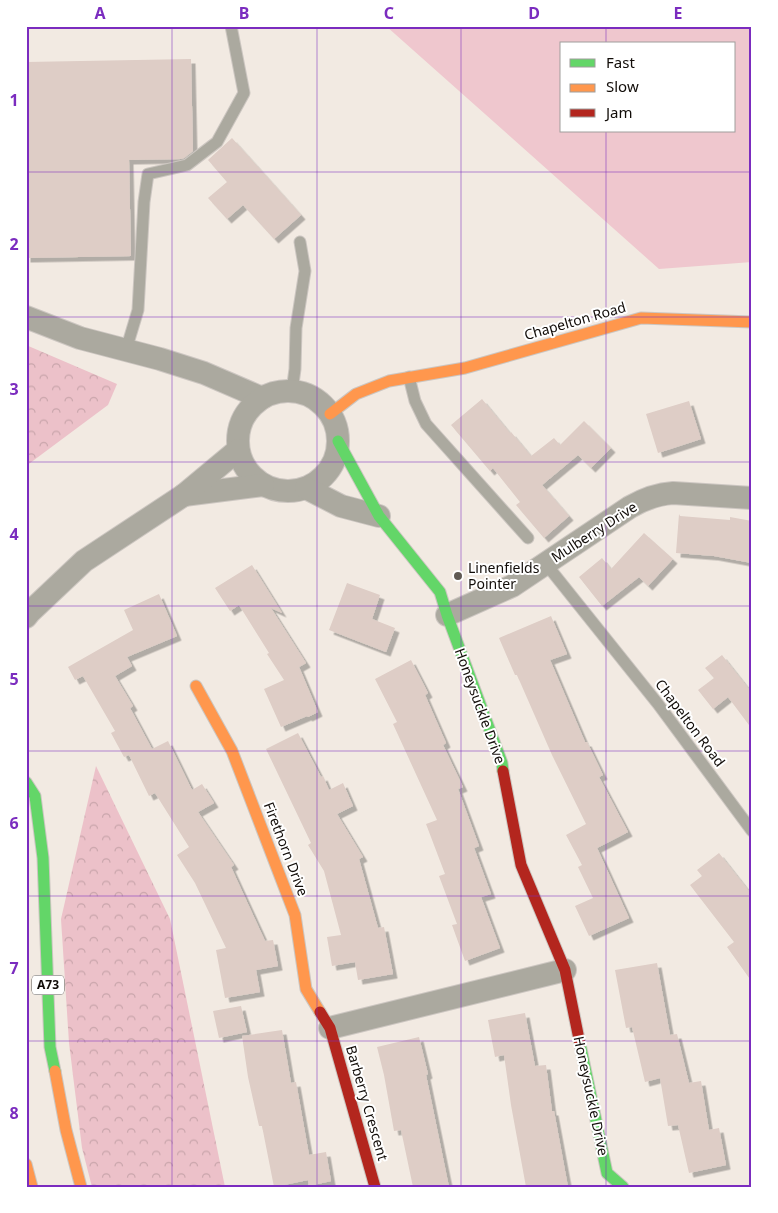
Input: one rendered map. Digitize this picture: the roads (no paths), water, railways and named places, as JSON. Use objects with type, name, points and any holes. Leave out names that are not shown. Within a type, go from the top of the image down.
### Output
[{"type":"street","points":[[26,317],[80,338],[160,359],[204,373],[262,398]]},
{"type":"street","name":"Chapelton Road","points":[[330,414],[356,394],[389,381],[464,368],[641,318],[752,322]]},
{"type":"street","points":[[292,391],[307,394],[320,402],[330,414],[336,427],[338,440],[336,455],[329,469],[319,480],[306,488],[292,491],[277,490],[263,485],[251,476],[243,464],[238,450],[238,435],[242,420],[250,408],[262,398],[276,392],[292,391]]},
{"type":"street","name":"Honeysuckle Drive","points":[[338,440],[379,516],[440,592],[502,763],[521,865],[564,970],[607,1173],[623,1187]]},
{"type":"street","points":[[26,617],[84,561],[184,495],[238,450]]},
{"type":"street","points":[[184,495],[263,485]]},
{"type":"street","points":[[306,488],[341,506],[379,516]]},
{"type":"street","name":"Mulberry Drive","points":[[447,615],[512,586],[630,507],[650,497],[674,493],[752,498]]},
{"type":"street","name":"Firethorn Drive","points":[[196,686],[232,751],[296,915],[306,989],[330,1028]]},
{"type":"street","name":"A73","points":[[26,782],[35,796],[44,858],[50,1047],[66,1130],[81,1187]]},
{"type":"street","points":[[330,1028],[564,970]]},
{"type":"street","name":"Barberry Crescent","points":[[330,1028],[375,1187]]},
{"type":"street","points":[[26,1164],[32,1187]]},
{"type":"lane","points":[[126,350],[138,310],[144,202],[148,174],[187,165],[217,142],[244,93],[232,26]]},
{"type":"lane","points":[[292,391],[295,369],[296,328],[305,271],[300,242]]},
{"type":"lane","points":[[409,377],[415,401],[426,424],[528,538]]},
{"type":"lane","name":"Chapelton Road","points":[[546,564],[658,704],[752,830]]},
{"type":"place","name":"Linenfields Pointer","points":[[458,576]]}]
